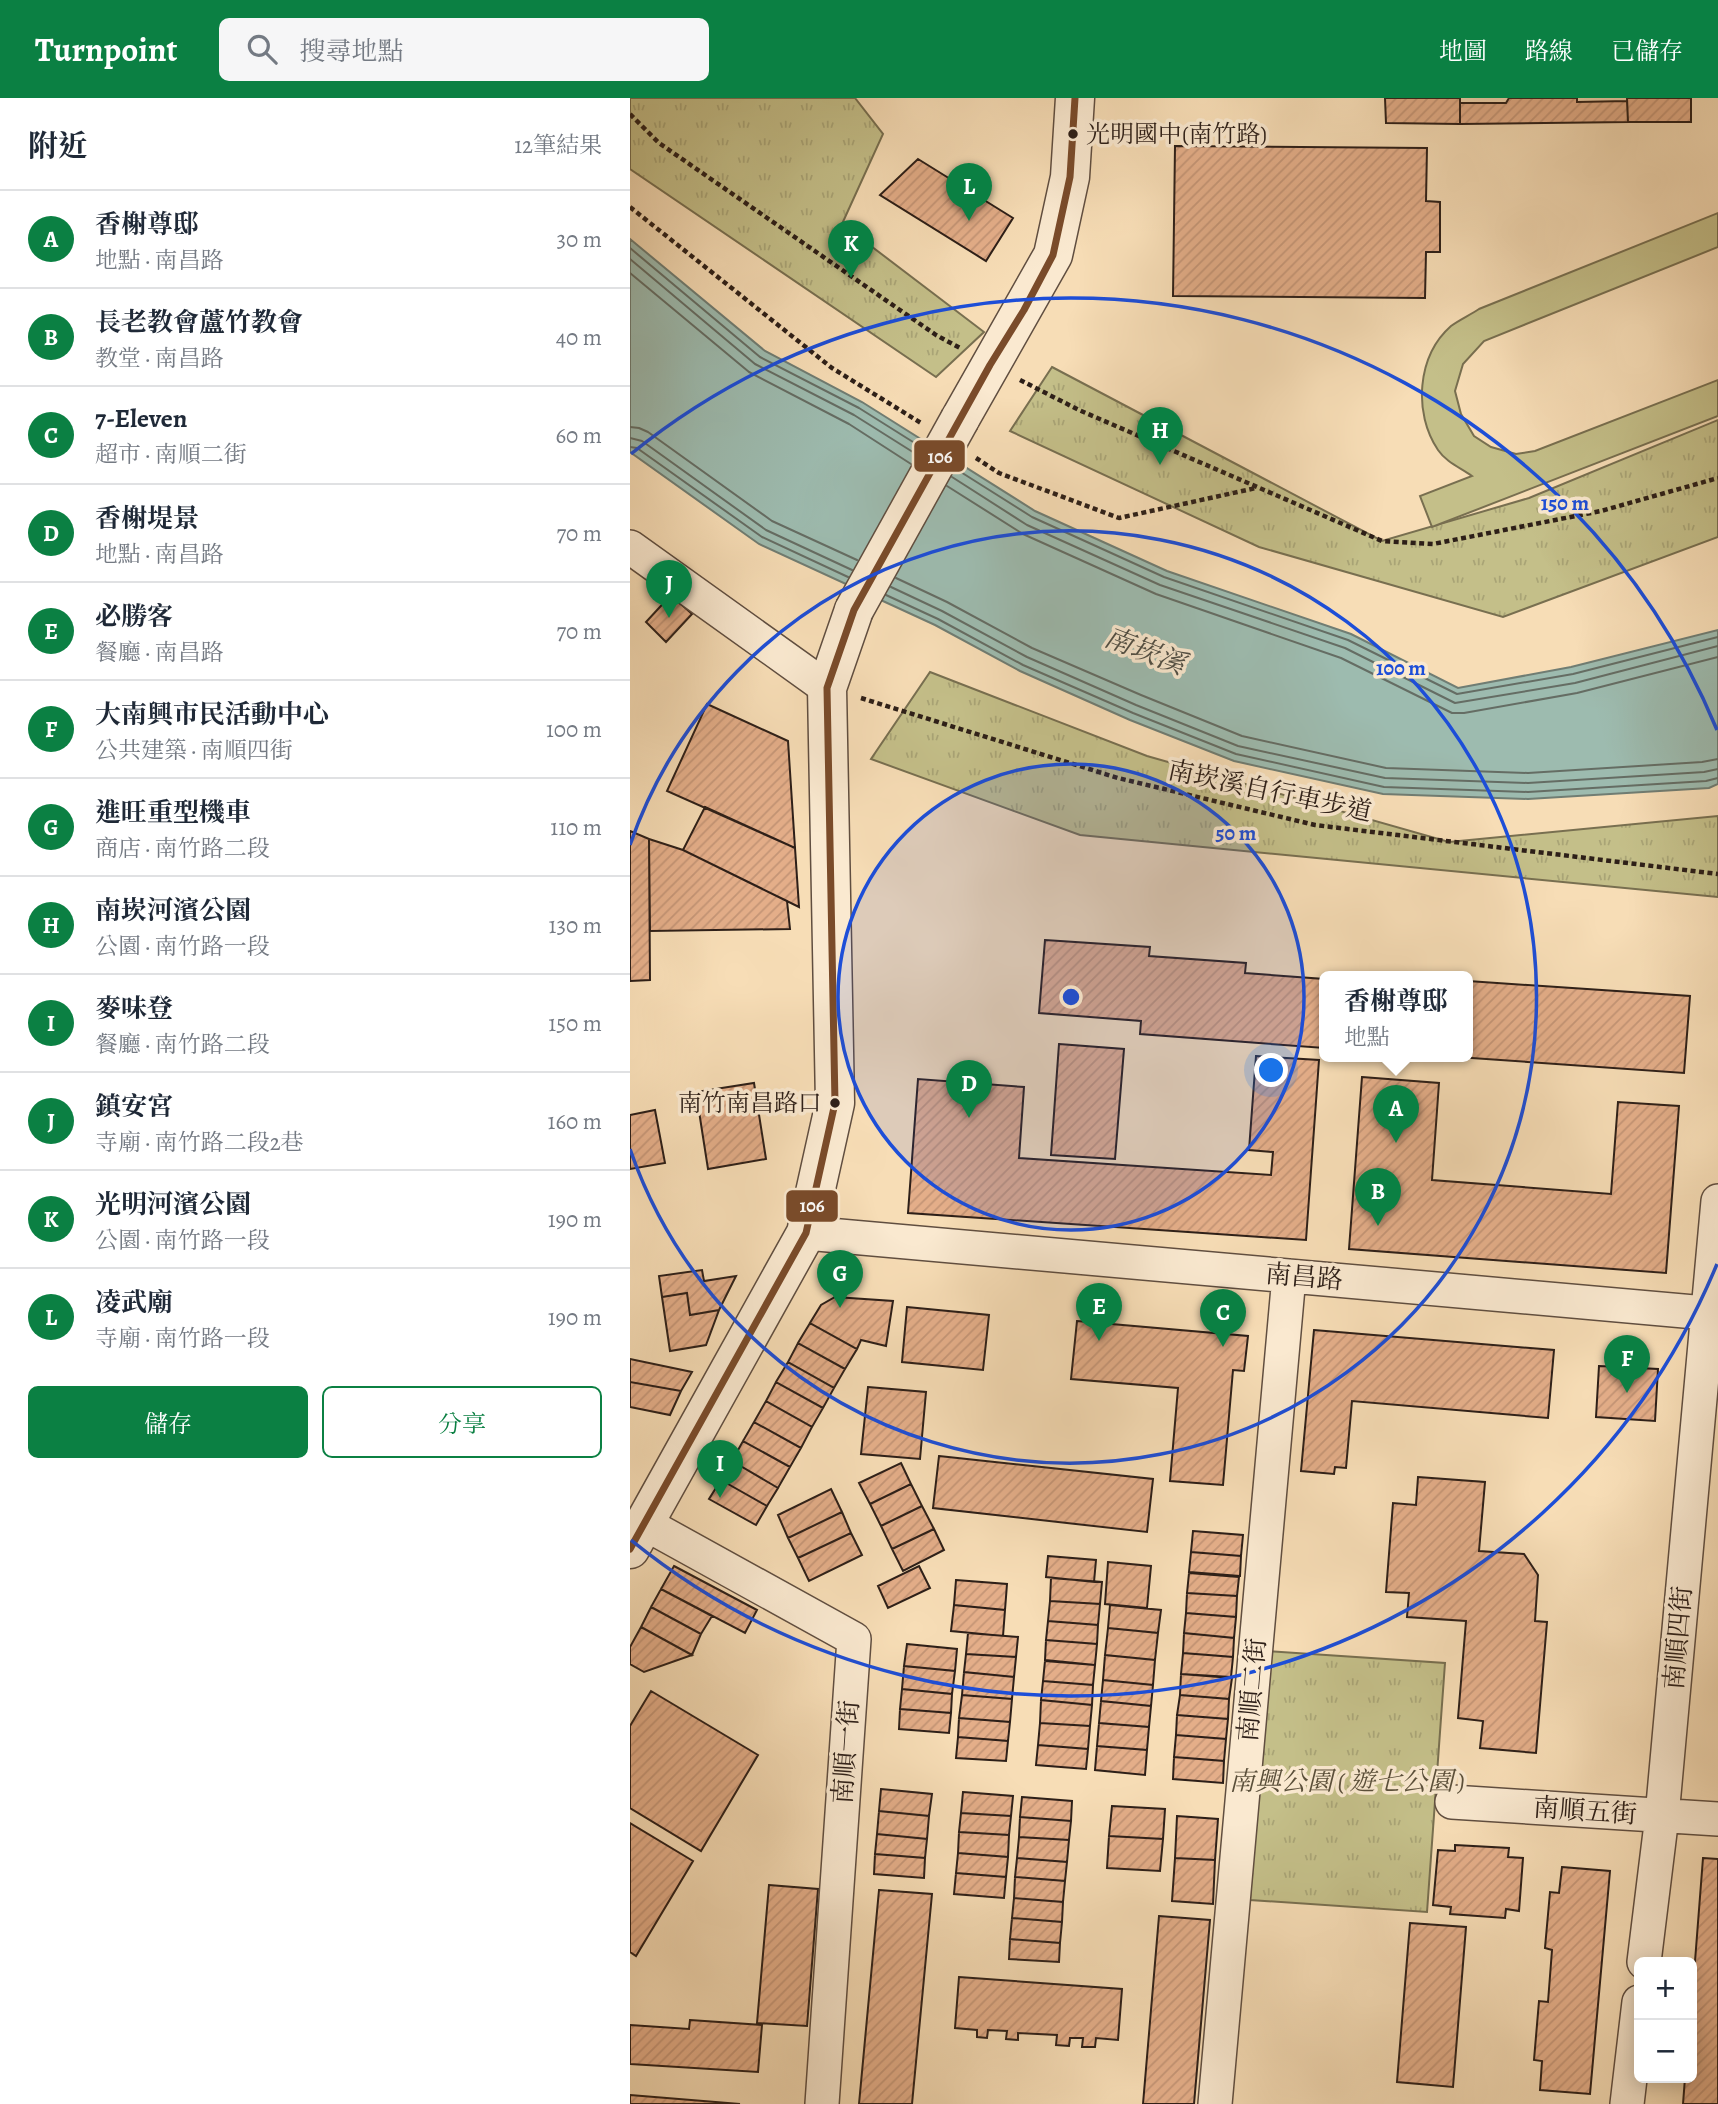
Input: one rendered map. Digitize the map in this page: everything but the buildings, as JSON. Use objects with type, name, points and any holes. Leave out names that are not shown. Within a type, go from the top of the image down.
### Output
[{"type":"street","points":[[637,1536],[806,1233],[835,1103],[827,688],[854,610],[1053,255],[1070,177],[1075,98]]},
{"type":"street","points":[[630,547],[827,688]]},
{"type":"street","name":"南順四街","points":[[1645,1957],[1662,1816],[1713,1314],[1718,1202]]},
{"type":"street","name":"南昌路","points":[[806,1233],[1713,1314]]},
{"type":"street","name":"南順二街","points":[[1215,2104],[1289,1276]]},
{"type":"street","name":"南順一街","points":[[637,1536],[854,1639],[822,2104]]},
{"type":"street","name":"南順五街","points":[[1452,1802],[1718,1819]]},
{"type":"street","points":[[1627,2104],[1637,2020]]},
{"type":"path","points":[[630,114],[659,143],[936,335],[1079,410],[1382,541],[1433,544],[1601,511],[1718,478]]},
{"type":"path","name":"南崁溪自行車步道","points":[[827,688],[1118,778],[1315,825],[1718,874]]},
{"type":"green space","points":[[630,98],[855,98],[883,134],[842,224],[984,332],[936,377],[630,169]]},
{"type":"green space","points":[[1718,213],[1718,247],[1484,341],[1463,364],[1455,391],[1461,414],[1474,436],[1491,447],[1516,454],[1535,451],[1718,380],[1718,416],[1432,527],[1420,496],[1472,476],[1441,454],[1430,435],[1425,419],[1422,385],[1431,353],[1440,338],[1451,326],[1479,309]]},
{"type":"green space","points":[[1052,367],[1382,541],[1529,498],[1718,420],[1718,537],[1503,617],[1259,547],[1010,431]]},
{"type":"green space","points":[[930,672],[1147,756],[1449,842],[1718,816],[1718,897],[1080,835],[871,759]]},
{"type":"green space","name":"南興公園 ( 遊七公園 )","points":[[1268,1651],[1445,1663],[1427,1912],[1250,1900]]},
{"type":"water","name":"南崁溪","points":[[630,239],[765,351],[862,402],[1035,511],[1167,571],[1351,634],[1458,688],[1571,667],[1718,630],[1718,784],[1709,788],[1528,799],[1383,794],[1234,761],[1130,720],[1020,671],[935,625],[759,544],[630,452]]},
{"type":"transit line","name":"106","points":[[630,1549],[806,1233],[835,1103],[827,688],[854,610],[1053,255],[1070,177],[1075,98]]},
{"type":"place","name":"光明國中(南竹路)","points":[[1073,134]]},
{"type":"place","name":"凌武廟","points":[[969,221]]},
{"type":"place","name":"光明河濱公園","points":[[851,278]]},
{"type":"place","name":"南崁河濱公園","points":[[1160,465]]},
{"type":"place","name":"鎮安宮","points":[[669,618]]},
{"type":"place","name":"南竹南昌路口","points":[[835,1103]]},
{"type":"place","name":"香榭堤景","points":[[969,1118]]},
{"type":"place","name":"香榭尊邸","points":[[1396,1143]]},
{"type":"place","name":"長老教會蘆竹教會","points":[[1378,1226]]},
{"type":"place","name":"進旺重型機車","points":[[840,1308]]},
{"type":"place","name":"必勝客","points":[[1099,1341]]},
{"type":"place","name":"7-Eleven","points":[[1223,1347]]},
{"type":"place","name":"大南興市民活動中心","points":[[1627,1393]]},
{"type":"place","name":"麥味登","points":[[720,1498]]}]
